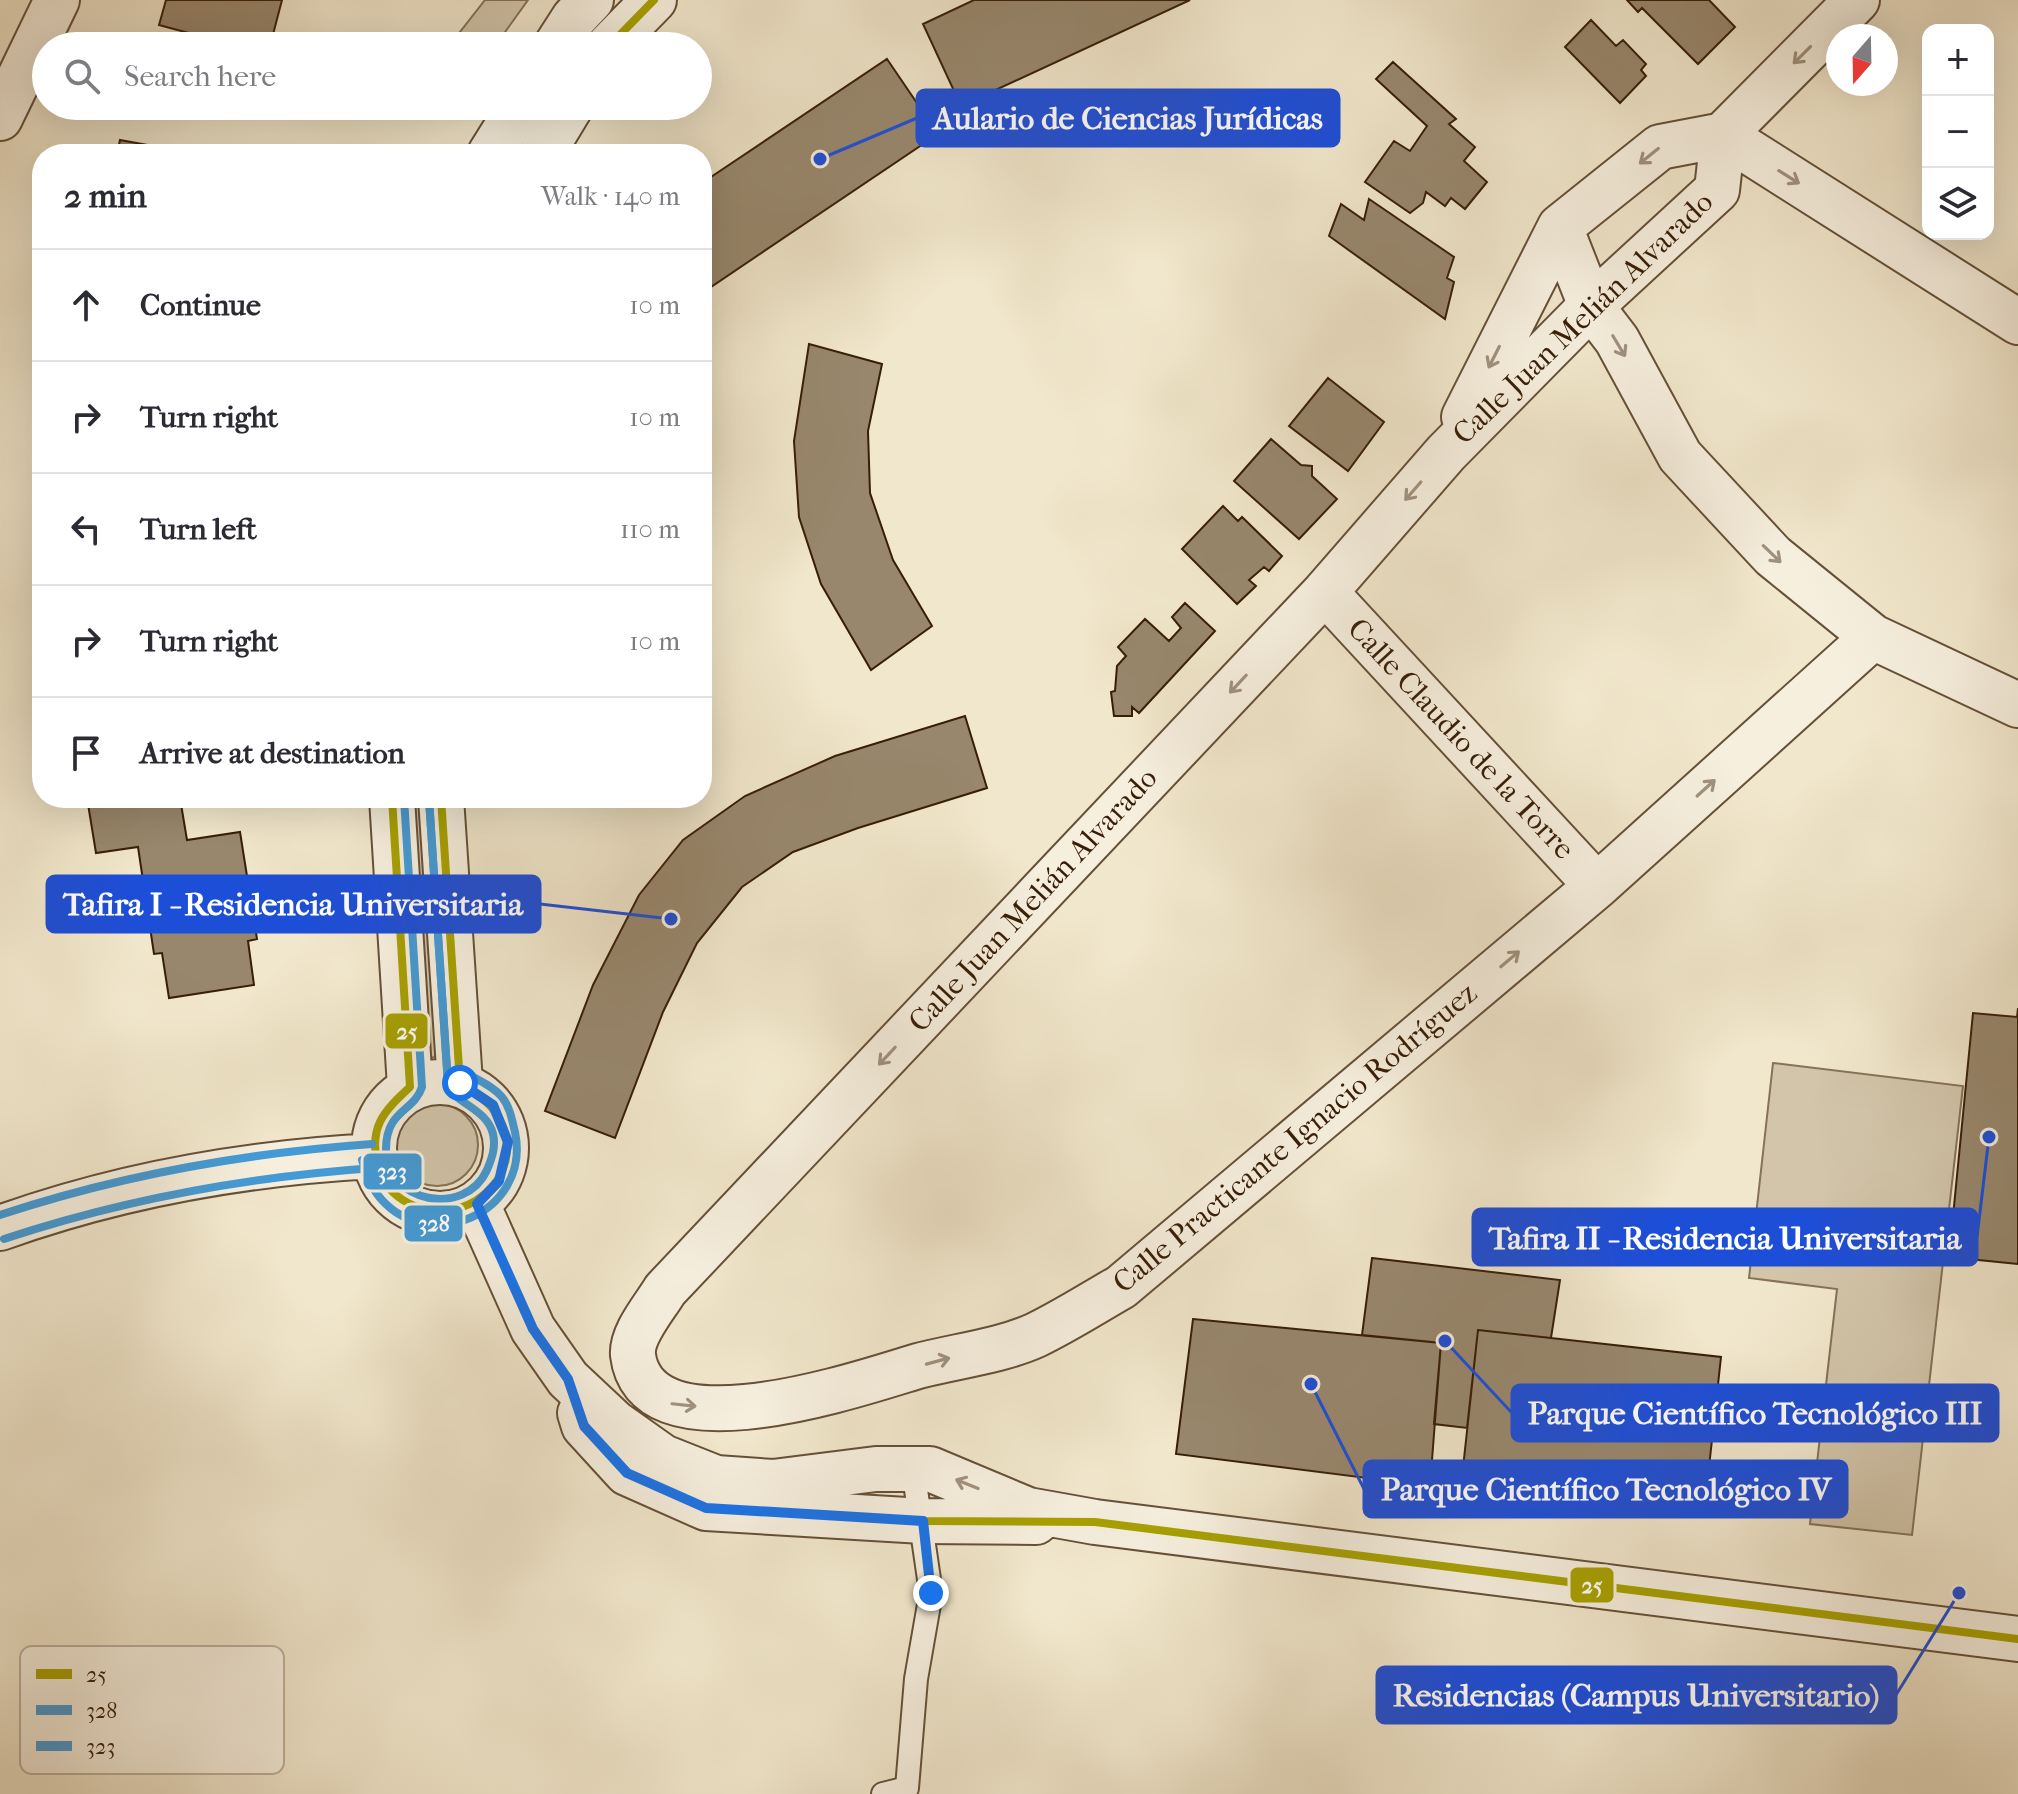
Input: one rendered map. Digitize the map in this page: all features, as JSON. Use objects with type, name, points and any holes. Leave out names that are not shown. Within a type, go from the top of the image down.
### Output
[{"type":"street","points":[[42,32],[57,0]]},
{"type":"street","points":[[565,32],[591,0]]},
{"type":"street","points":[[623,32],[654,0]]},
{"type":"street","points":[[1857,0],[1723,135],[2018,322]]},
{"type":"street","points":[[0,118],[32,52]]},
{"type":"street","points":[[496,144],[511,120]]},
{"type":"street","points":[[548,144],[563,120]]},
{"type":"street","name":"Calle Juan Melián Alvarado","points":[[633,1354],[639,1332],[665,1290],[1325,592],[1446,453],[1591,306],[1717,190],[1723,135],[1660,147],[1560,227],[1446,453]]},
{"type":"street","points":[[1560,227],[1591,306],[1617,340],[1680,456],[1773,556],[1873,637],[2018,705]]},
{"type":"street","name":"Calle Claudio de la Torre","points":[[1325,592],[1597,886]]},
{"type":"street","name":"Calle Practicante Ignacio Rodríguez","points":[[633,1354],[646,1386],[670,1404],[728,1410],[827,1392],[1034,1336],[1121,1287],[1597,886],[1873,637]]},
{"type":"street","points":[[393,808],[410,1087]]},
{"type":"street","points":[[442,808],[460,1083]]},
{"type":"street","points":[[460,1083],[493,1105],[508,1142],[499,1181],[477,1204],[447,1214],[413,1209],[386,1188],[373,1156],[380,1116],[410,1087],[460,1083]]},
{"type":"street","points":[[0,1228],[69,1203],[181,1180],[288,1161],[373,1156]]},
{"type":"street","points":[[477,1204],[533,1329],[568,1379],[615,1423],[663,1457],[716,1478],[773,1482],[876,1469],[930,1469],[1028,1510],[1095,1522],[2018,1639]]},
{"type":"street","points":[[568,1379],[584,1426],[627,1473],[706,1508],[923,1521],[1095,1522]]},
{"type":"lane","points":[[883,1794],[907,1788],[916,1679],[931,1593],[923,1521],[913,1469]]},
{"type":"shaded area","points":[[485,0],[528,0],[505,32],[460,32]]},
{"type":"shaded area","points":[[408,808],[429,808],[437,1055],[430,1059]]},
{"type":"shaded area","points":[[1773,1063],[1963,1086],[1912,1535],[1810,1524],[1837,1289],[1749,1278]]},
{"type":"shaded area","points":[[437,1104],[453,1107],[466,1116],[475,1129],[478,1145],[475,1161],[466,1174],[453,1183],[437,1186],[421,1183],[408,1174],[399,1161],[396,1145],[399,1129],[408,1116],[421,1107]]},
{"type":"building","points":[[166,0],[282,0],[274,32],[185,32],[159,25]]},
{"type":"building","points":[[974,0],[1190,0],[961,106],[923,24]]},
{"type":"building","points":[[1627,0],[1709,0],[1735,27],[1698,64],[1642,8],[1638,12]]},
{"type":"building","points":[[1591,20],[1616,46],[1623,40],[1646,64],[1641,70],[1646,76],[1620,103],[1565,47]]},
{"type":"building","points":[[887,59],[938,134],[712,286],[712,176]]},
{"type":"building","points":[[1393,62],[1456,119],[1449,124],[1475,147],[1464,161],[1487,182],[1465,209],[1451,198],[1445,206],[1426,192],[1423,203],[1410,213],[1365,182],[1394,141],[1410,151],[1427,126],[1376,79]]},
{"type":"building","points":[[120,140],[142,144],[119,144]]},
{"type":"building","points":[[1369,199],[1454,257],[1447,278],[1454,282],[1445,319],[1329,236],[1341,204],[1364,220]]},
{"type":"building","points":[[809,344],[882,364],[868,431],[870,493],[893,560],[932,626],[871,670],[821,584],[799,517],[794,441]]},
{"type":"building","points":[[1328,378],[1384,422],[1348,471],[1289,426]]},
{"type":"building","points":[[1271,439],[1301,465],[1312,466],[1312,476],[1337,499],[1299,539],[1234,481]]},
{"type":"building","points":[[1223,506],[1238,521],[1242,517],[1282,556],[1269,571],[1264,567],[1249,580],[1256,586],[1237,604],[1182,549]]},
{"type":"building","points":[[1185,603],[1215,631],[1139,713],[1132,707],[1132,716],[1114,716],[1111,692],[1115,691],[1117,666],[1126,656],[1118,647],[1145,619],[1169,641],[1181,628],[1172,617]]},
{"type":"building","points":[[965,716],[987,788],[858,828],[793,852],[742,887],[697,943],[663,1012],[615,1138],[545,1111],[593,985],[639,895],[683,840],[745,796],[835,756]]},
{"type":"building","points":[[89,808],[182,808],[187,840],[240,832],[257,939],[248,941],[254,985],[169,998],[162,953],[154,954],[138,847],[96,853]]},
{"type":"building","points":[[2018,1008],[2018,1264],[1949,1257],[1973,1013],[2017,1017]]},
{"type":"building","points":[[1372,1258],[1560,1280],[1551,1338],[1478,1330],[1467,1428],[1434,1424],[1441,1343],[1362,1335]]},
{"type":"building","points":[[1193,1319],[1441,1343],[1430,1486],[1176,1454]]},
{"type":"building","points":[[1478,1330],[1721,1357],[1705,1504],[1462,1477]]},
{"type":"transit line","name":"25","points":[[623,32],[654,0]]},
{"type":"transit line","name":"25","points":[[393,808],[410,1087],[380,1121],[375,1152],[382,1177],[398,1196],[429,1210],[449,1210],[468,1205],[485,1194],[498,1179],[505,1161],[507,1141],[492,1108],[460,1083],[442,808]]},
{"type":"transit line","name":"323","points":[[405,808],[422,1087],[413,1102],[390,1126],[386,1149],[389,1167],[399,1182],[412,1192],[428,1198],[445,1199],[462,1195],[476,1185],[487,1170],[494,1143],[485,1119],[458,1098],[448,1085],[430,808]]},
{"type":"transit line","name":"328","points":[[430,808],[448,1084]]},
{"type":"transit line","name":"328","points":[[362,1160],[377,1194],[397,1213],[421,1223],[446,1224],[470,1218],[491,1205],[507,1185],[516,1161],[515,1132],[502,1097],[490,1086],[466,1073]]},
{"type":"transit line","name":"323","points":[[0,1215],[91,1188],[184,1168],[277,1153],[372,1144]]},
{"type":"transit line","name":"328","points":[[4,1239],[95,1212],[187,1192],[280,1177],[374,1168]]},
{"type":"transit line","name":"25","points":[[477,1204],[533,1329],[568,1379],[584,1426],[627,1473],[706,1508],[923,1521],[1095,1522],[2018,1639]]},
{"type":"place","name":"Aulario de Ciencias Jurídicas","points":[[820,159]]},
{"type":"place","name":"Tafira I - Residencia Universitaria","points":[[671,919]]},
{"type":"place","name":"Tafira II - Residencia Universitaria","points":[[1989,1137]]},
{"type":"place","name":"Parque Científico Tecnológico III","points":[[1445,1341]]},
{"type":"place","name":"Parque Científico Tecnológico IV","points":[[1311,1384]]},
{"type":"place","name":"Residencias (Campus Universitario)","points":[[1959,1593]]},
{"type":"route","points":[[460,1083],[493,1105],[508,1142],[499,1181],[477,1204],[533,1329],[568,1379],[584,1426],[627,1473],[706,1508],[923,1521],[931,1593]]}]
